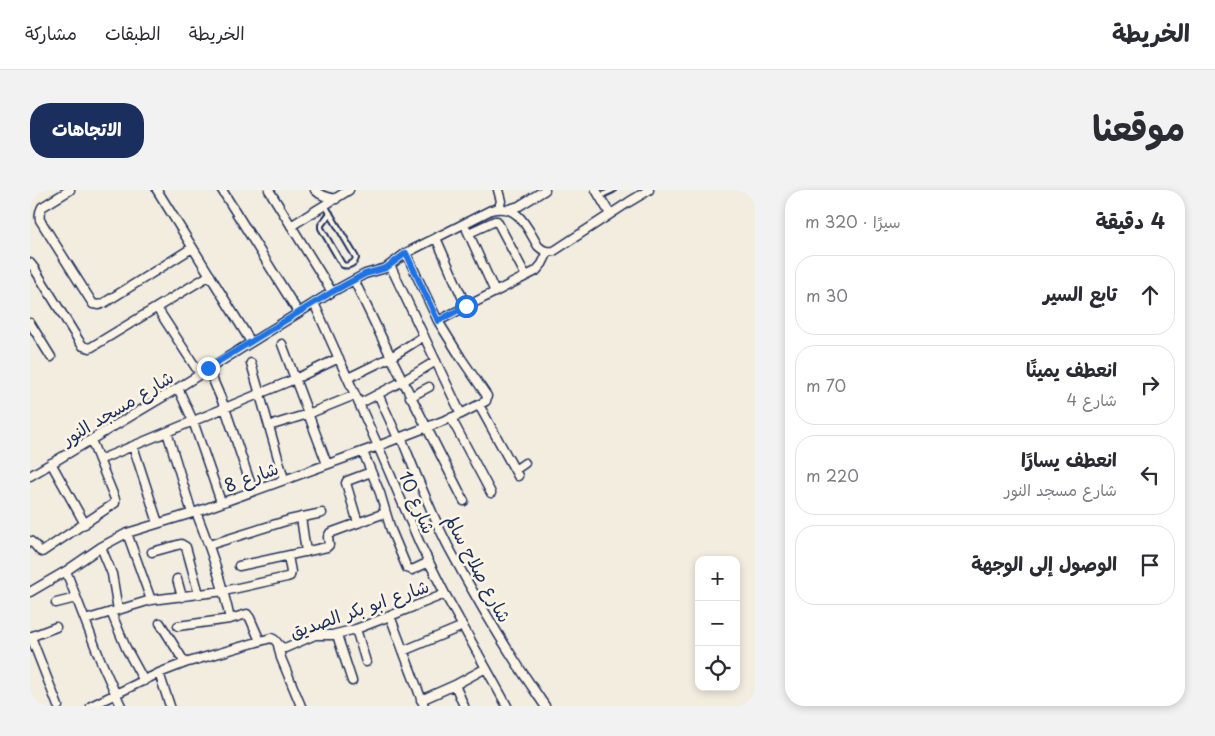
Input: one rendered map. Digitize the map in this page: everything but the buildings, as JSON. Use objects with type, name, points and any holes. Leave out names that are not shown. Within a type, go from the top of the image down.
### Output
[{"type":"street","points":[[70,190],[42,207],[39,216],[93,304],[104,304],[192,248]]},
{"type":"street","points":[[157,190],[251,342]]},
{"type":"street","points":[[222,190],[298,312]]},
{"type":"street","points":[[269,190],[332,292]]},
{"type":"street","points":[[315,190],[327,198],[336,198]]},
{"type":"street","points":[[291,226],[349,190]]},
{"type":"street","points":[[498,190],[501,201],[499,208]]},
{"type":"street","points":[[508,209],[524,204],[545,190]]},
{"type":"street","points":[[508,209],[516,213],[538,246],[548,252],[649,190]]},
{"type":"street","points":[[598,193],[610,214]]},
{"type":"street","name":"شارع مسجد النور","points":[[32,472],[91,440],[178,388],[332,292],[365,274],[390,265],[406,253],[491,210],[499,208],[508,209]]},
{"type":"street","points":[[469,233],[495,221],[497,222],[526,276]]},
{"type":"street","points":[[464,223],[495,292]]},
{"type":"street","points":[[436,238],[466,306]]},
{"type":"street","points":[[406,253],[438,321],[540,268],[548,252]]},
{"type":"street","points":[[30,264],[83,346],[90,348],[210,275]]},
{"type":"street","points":[[390,265],[462,414]]},
{"type":"street","points":[[354,280],[390,357],[464,501]]},
{"type":"street","name":"شارع 10","points":[[314,303],[429,562],[507,706]]},
{"type":"street","points":[[157,308],[200,374]]},
{"type":"street","name":"شارع 8","points":[[30,592],[66,571],[101,547],[127,533],[194,512],[363,452],[462,414],[479,405],[487,397],[438,321]]},
{"type":"street","points":[[30,323],[51,357]]},
{"type":"street","points":[[348,378],[390,357],[424,336]]},
{"type":"street","points":[[282,344],[327,464]]},
{"type":"street","name":"شارع مسجد النور","points":[[99,460],[295,380],[339,358]]},
{"type":"street","points":[[359,404],[403,382],[436,361]]},
{"type":"street","points":[[251,362],[284,479]]},
{"type":"street","points":[[208,368],[225,408],[253,491]]},
{"type":"street","points":[[410,396],[429,387]]},
{"type":"street","points":[[178,388],[221,502]]},
{"type":"street","points":[[378,394],[400,438]]},
{"type":"street","points":[[269,426],[308,414],[355,395]]},
{"type":"street","points":[[479,405],[517,473],[526,463]]},
{"type":"street","points":[[451,418],[491,494]]},
{"type":"street","points":[[166,432],[194,512],[209,545],[224,591],[230,619]]},
{"type":"street","name":"شارع صلاح سالم","points":[[400,438],[434,517],[462,572],[507,650],[544,706]]},
{"type":"street","points":[[30,541],[42,552],[113,505],[116,501],[91,440]]},
{"type":"street","points":[[133,446],[158,523]]},
{"type":"street","points":[[363,452],[407,568],[412,570],[429,562]]},
{"type":"street","points":[[51,463],[85,524]]},
{"type":"street","points":[[358,523],[346,482],[371,472]]},
{"type":"street","points":[[209,545],[301,517],[322,513]]},
{"type":"street","points":[[239,566],[327,547],[329,545],[328,537],[330,533],[386,513]]},
{"type":"street","points":[[301,517],[306,552]]},
{"type":"street","points":[[127,533],[150,600]]},
{"type":"street","points":[[152,552],[181,544],[186,547],[199,594]]},
{"type":"street","points":[[101,547],[112,574],[114,611],[126,648],[144,681]]},
{"type":"street","points":[[85,620],[150,600],[224,591],[290,576],[288,556]]},
{"type":"street","points":[[66,571],[107,677],[121,706]]},
{"type":"street","points":[[177,579],[182,596]]},
{"type":"street","name":"شارع ابو بكر الصديق","points":[[91,706],[185,663],[272,638],[276,640],[281,648],[285,648],[314,635],[337,634],[356,629],[445,594]]},
{"type":"street","points":[[56,603],[76,598]]},
{"type":"street","points":[[178,626],[230,619],[244,614],[249,616],[260,641]]},
{"type":"street","points":[[390,616],[423,703],[486,668]]},
{"type":"street","points":[[160,623],[185,663]]},
{"type":"street","points":[[403,652],[463,626]]},
{"type":"street","points":[[56,627],[30,637],[58,706]]},
{"type":"street","points":[[356,629],[366,662]]},
{"type":"street","points":[[337,634],[352,681]]},
{"type":"street","points":[[278,645],[281,658],[301,706]]},
{"type":"street","points":[[159,674],[170,706]]},
{"type":"street","points":[[455,685],[464,706]]},
{"type":"lane","points":[[598,193],[613,190]]},
{"type":"lane","points":[[325,205],[330,213],[356,258],[348,266],[343,266],[321,228],[321,225],[330,213]]},
{"type":"route","points":[[208,368],[332,292],[365,274],[386,268],[406,253],[438,321],[466,306]]}]
